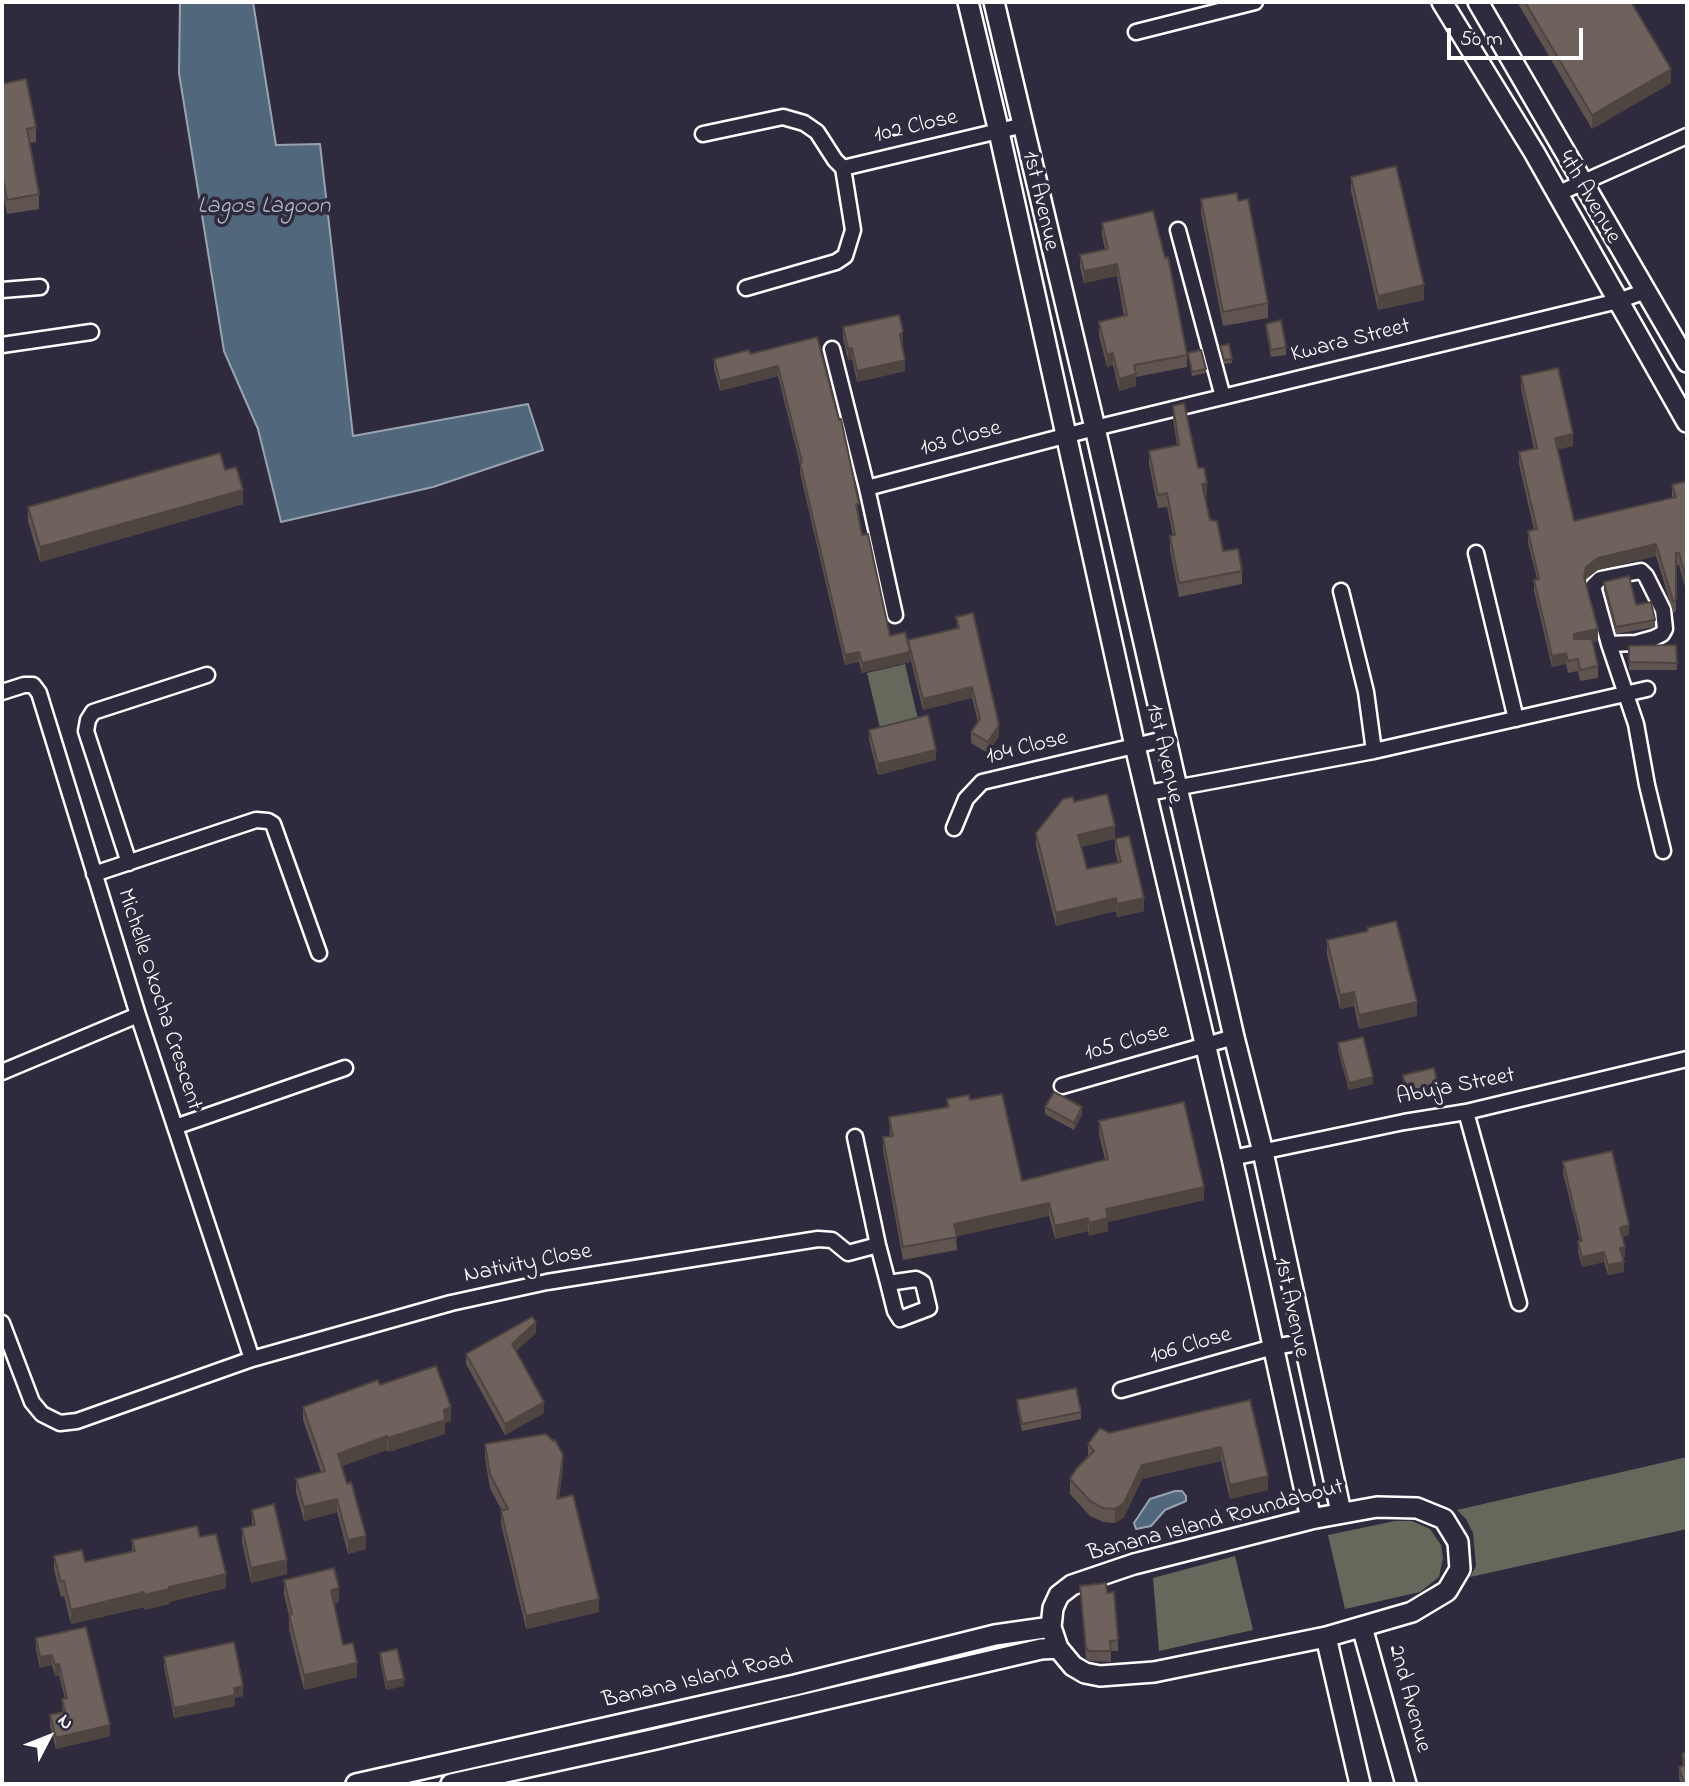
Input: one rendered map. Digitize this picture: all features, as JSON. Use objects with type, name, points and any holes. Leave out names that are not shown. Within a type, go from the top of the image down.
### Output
[{"type":"street","name":"1st Avenue","points":[[968,2],[1135,746],[1232,1158],[1311,1518]]},
{"type":"street","name":"1st Avenue","points":[[995,2],[1095,428],[1164,739],[1263,1152],[1341,1512]]},
{"type":"street","points":[[1136,32],[1255,2]]},
{"type":"street","name":"4th Avenue","points":[[1442,2],[1557,194],[1687,422]]},
{"type":"street","name":"4th Avenue","points":[[1478,2],[1687,362]]},
{"type":"street","points":[[704,134],[783,117],[804,123],[817,132],[843,168],[852,230],[845,256],[836,262],[746,288]]},
{"type":"street","name":"102 Close","points":[[843,168],[1024,125]]},
{"type":"street","points":[[1557,194],[1687,136]]},
{"type":"street","points":[[1178,230],[1223,397]]},
{"type":"street","points":[[2,290],[40,287]]},
{"type":"street","name":"Kwara Street","points":[[1067,436],[1618,301],[1646,291]]},
{"type":"street","points":[[2,345],[91,332]]},
{"type":"street","points":[[832,349],[895,615]]},
{"type":"street","name":"103 Close","points":[[867,488],[1067,436]]},
{"type":"street","points":[[1476,554],[1516,719]]},
{"type":"street","points":[[1609,644],[1636,643],[1654,638],[1665,629],[1663,610],[1641,571],[1600,579],[1593,586],[1609,644],[1636,724],[1663,851]]},
{"type":"street","points":[[1341,592],[1366,692],[1374,751]]},
{"type":"street","points":[[129,863],[86,731],[88,720],[93,712],[207,675]]},
{"type":"street","name":"Michelle Okocha Crescent","points":[[2,692],[33,685],[38,693],[138,1015],[252,1359]]},
{"type":"street","points":[[1148,793],[1374,751],[1647,690]]},
{"type":"street","name":"104 Close","points":[[954,828],[966,799],[982,782],[1164,739]]},
{"type":"street","points":[[94,874],[256,820],[268,821],[273,824],[319,953]]},
{"type":"street","points":[[2,1072],[138,1015]]},
{"type":"street","name":"105 Close","points":[[1062,1086],[1234,1037]]},
{"type":"street","name":"Abuja Street","points":[[1232,1158],[1404,1122],[1466,1112],[1687,1059]]},
{"type":"street","points":[[175,1127],[345,1068]]},
{"type":"street","points":[[1466,1112],[1519,1303]]},
{"type":"street","points":[[855,1137],[888,1283]]},
{"type":"street","name":"Nativity Close","points":[[2,1324],[32,1402],[42,1414],[60,1423],[77,1421],[252,1359],[439,1306],[547,1282],[818,1238],[832,1240],[848,1253],[878,1245]]},
{"type":"street","name":"106 Close","points":[[1121,1390],[1273,1347],[1304,1342]]},
{"type":"street","name":"Banana Island Roundabout","points":[[1377,1507],[1417,1508],[1444,1519],[1458,1542],[1461,1569],[1447,1591],[1412,1612],[1326,1637],[1154,1672],[1100,1676],[1085,1673],[1073,1666],[1058,1648],[1051,1628],[1053,1608],[1059,1595],[1072,1586],[1133,1564],[1341,1512],[1377,1507]]},
{"type":"street","name":"2nd Avenue","points":[[1363,1627],[1406,1784]]},
{"type":"street","name":"Banana Island Road","points":[[356,1784],[795,1685],[995,1634],[1051,1628]]},
{"type":"street","points":[[1326,1637],[1360,1784]]},
{"type":"street","name":"Banana Island Road","points":[[451,1784],[1041,1649],[1058,1648]]},
{"type":"green space","points":[[905,664],[918,719],[880,728],[867,673]]},
{"type":"green space","points":[[1687,1457],[1687,1529],[1470,1577],[1476,1566],[1473,1533],[1466,1519],[1457,1510]]},
{"type":"green space","points":[[1395,1521],[1412,1521],[1430,1529],[1441,1545],[1443,1558],[1439,1577],[1420,1592],[1345,1609],[1328,1535]]},
{"type":"green space","points":[[1235,1556],[1253,1630],[1159,1651],[1153,1578]]},
{"type":"water","name":"Lagos Lagoon","points":[[180,2],[253,2],[276,145],[320,144],[353,436],[528,404],[543,450],[433,487],[281,522],[258,429],[224,351],[179,73]]},
{"type":"water","points":[[1182,1491],[1186,1501],[1165,1510],[1151,1526],[1136,1529],[1134,1523],[1150,1499]]},
{"type":"building","points":[[1525,2],[1631,2],[1671,69],[1592,115]]},
{"type":"building","points":[[26,79],[36,127],[27,129],[39,194],[7,200],[4,183],[2,184],[2,84]]},
{"type":"building","points":[[1396,166],[1424,285],[1378,296],[1351,177]]},
{"type":"building","points":[[1237,193],[1238,201],[1248,199],[1268,303],[1223,312],[1201,199]]},
{"type":"building","points":[[1153,211],[1165,258],[1168,257],[1187,355],[1134,365],[1136,374],[1119,379],[1113,353],[1107,355],[1099,322],[1127,315],[1117,264],[1084,271],[1080,255],[1108,249],[1102,223]]},
{"type":"building","points":[[899,315],[905,360],[857,371],[852,348],[848,349],[843,327]]},
{"type":"building","points":[[1281,320],[1286,347],[1271,350],[1266,324]]},
{"type":"building","points":[[817,337],[839,420],[841,419],[859,504],[856,504],[862,535],[868,534],[890,636],[905,632],[910,652],[862,663],[859,652],[845,655],[778,366],[720,381],[714,359],[749,350],[750,354]]},
{"type":"building","points":[[1229,344],[1232,359],[1224,360],[1220,346]]},
{"type":"building","points":[[1201,350],[1206,369],[1192,372],[1188,353]]},
{"type":"building","points":[[1558,368],[1573,434],[1555,438],[1574,521],[1676,497],[1672,485],[1687,481],[1687,583],[1679,553],[1676,553],[1676,600],[1673,601],[1656,544],[1598,558],[1586,567],[1584,577],[1598,629],[1574,634],[1574,639],[1592,639],[1598,666],[1580,670],[1578,659],[1568,661],[1566,653],[1552,656],[1534,580],[1539,579],[1528,531],[1537,529],[1519,452],[1537,448],[1521,376]]},
{"type":"building","points":[[1184,403],[1198,468],[1204,468],[1207,483],[1202,484],[1210,520],[1217,521],[1223,551],[1238,549],[1242,571],[1179,583],[1170,536],[1175,535],[1167,493],[1158,495],[1149,451],[1179,445],[1173,406]]},
{"type":"building","points":[[220,453],[225,470],[236,467],[243,490],[40,547],[28,507]]},
{"type":"building","points":[[1629,576],[1636,605],[1651,602],[1655,620],[1616,627],[1604,582]]},
{"type":"building","points":[[973,613],[999,725],[988,742],[971,732],[980,719],[972,687],[923,699],[908,640],[959,628],[956,617]]},
{"type":"building","points":[[1676,645],[1677,663],[1629,662],[1629,646]]},
{"type":"building","points":[[928,715],[936,750],[878,764],[869,730]]},
{"type":"building","points":[[1107,794],[1115,826],[1078,835],[1087,869],[1121,862],[1115,839],[1129,836],[1144,898],[1117,904],[1116,898],[1056,913],[1036,833],[1063,799],[1073,797],[1074,802]]},
{"type":"building","points":[[1396,921],[1417,1002],[1359,1015],[1354,992],[1340,995],[1327,940],[1368,931],[1367,928]]},
{"type":"building","points":[[1363,1037],[1373,1077],[1349,1083],[1338,1043]]},
{"type":"building","points":[[1434,1068],[1438,1087],[1407,1094],[1403,1075]]},
{"type":"building","points":[[1054,1092],[1082,1107],[1074,1123],[1045,1107]]},
{"type":"building","points":[[1002,1094],[1022,1181],[1108,1159],[1099,1121],[1184,1102],[1204,1187],[1106,1209],[1108,1218],[1089,1223],[1088,1218],[1055,1226],[1049,1203],[954,1224],[957,1237],[903,1247],[883,1137],[893,1136],[889,1117],[949,1107],[947,1099],[969,1095],[970,1100]]},
{"type":"building","points":[[1612,1151],[1629,1225],[1620,1228],[1625,1247],[1620,1248],[1624,1262],[1608,1265],[1604,1252],[1582,1257],[1578,1241],[1582,1241],[1563,1162]]},
{"type":"building","points":[[532,1317],[536,1322],[512,1344],[544,1402],[505,1424],[466,1354]]},
{"type":"building","points":[[436,1366],[451,1407],[444,1410],[445,1420],[388,1438],[387,1436],[338,1454],[347,1484],[351,1482],[366,1536],[348,1540],[337,1499],[304,1507],[296,1479],[325,1471],[303,1407],[378,1380],[380,1385]]},
{"type":"building","points":[[1076,1388],[1081,1412],[1022,1424],[1017,1400]]},
{"type":"building","points":[[1250,1400],[1268,1476],[1230,1485],[1221,1447],[1142,1465],[1124,1503],[1115,1509],[1103,1508],[1090,1501],[1070,1479],[1094,1451],[1088,1444],[1100,1428],[1109,1433]]},
{"type":"building","points":[[546,1434],[555,1440],[563,1455],[557,1499],[573,1495],[599,1599],[526,1616],[501,1511],[508,1509],[490,1474],[485,1444]]},
{"type":"building","points":[[274,1504],[287,1560],[251,1568],[242,1528],[255,1525],[252,1510]]},
{"type":"building","points":[[197,1526],[200,1537],[216,1534],[226,1574],[71,1610],[54,1556],[82,1550],[85,1562],[135,1551],[132,1540]]},
{"type":"building","points":[[334,1568],[339,1588],[331,1590],[343,1645],[353,1643],[357,1663],[304,1675],[289,1615],[292,1614],[284,1580]]},
{"type":"building","points":[[1106,1583],[1107,1593],[1114,1592],[1118,1640],[1110,1641],[1111,1651],[1089,1651],[1086,1648],[1080,1586]]},
{"type":"building","points":[[86,1627],[110,1725],[56,1738],[50,1715],[65,1712],[62,1699],[67,1698],[59,1664],[55,1665],[52,1655],[40,1657],[36,1638]]},
{"type":"building","points":[[234,1642],[243,1686],[234,1688],[235,1695],[174,1708],[164,1657]]},
{"type":"building","points":[[397,1649],[404,1679],[386,1682],[380,1653]]},
{"type":"building","points":[[1687,1752],[1687,1784],[1684,1784],[1679,1767],[1686,1765],[1682,1754]]}]
